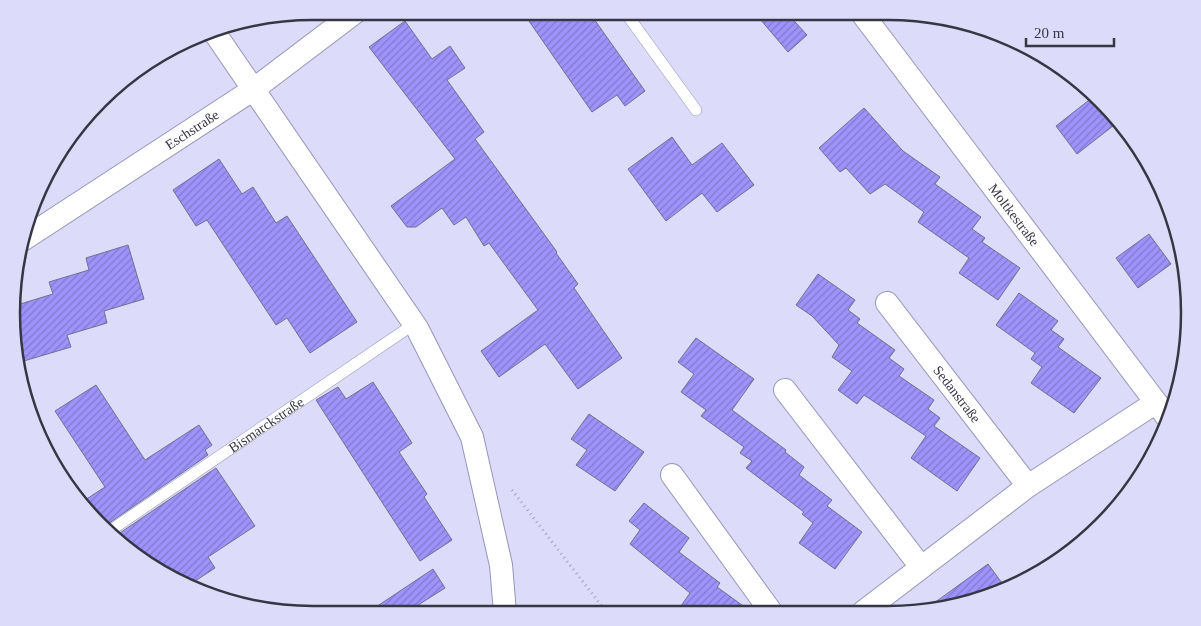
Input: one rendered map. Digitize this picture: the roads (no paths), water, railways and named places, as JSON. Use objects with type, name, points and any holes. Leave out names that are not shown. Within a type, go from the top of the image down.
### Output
[{"type":"street","name":"Eschstraße","points":[[30,236],[254,89],[345,20]]},
{"type":"street","name":"Moltkestraße","points":[[867,20],[1161,410]]},
{"type":"street","points":[[217,37],[414,324],[472,437],[501,565],[504,606]]},
{"type":"street","name":"Sedanstraße","points":[[887,303],[1028,486]]},
{"type":"street","points":[[785,390],[921,567]]},
{"type":"street","points":[[871,606],[1028,486],[1161,410]]},
{"type":"street","points":[[672,476],[767,606]]},
{"type":"lane","points":[[632,20],[696,110]]},
{"type":"lane","name":"Bismarckstraße","points":[[115,528],[414,324]]}]
